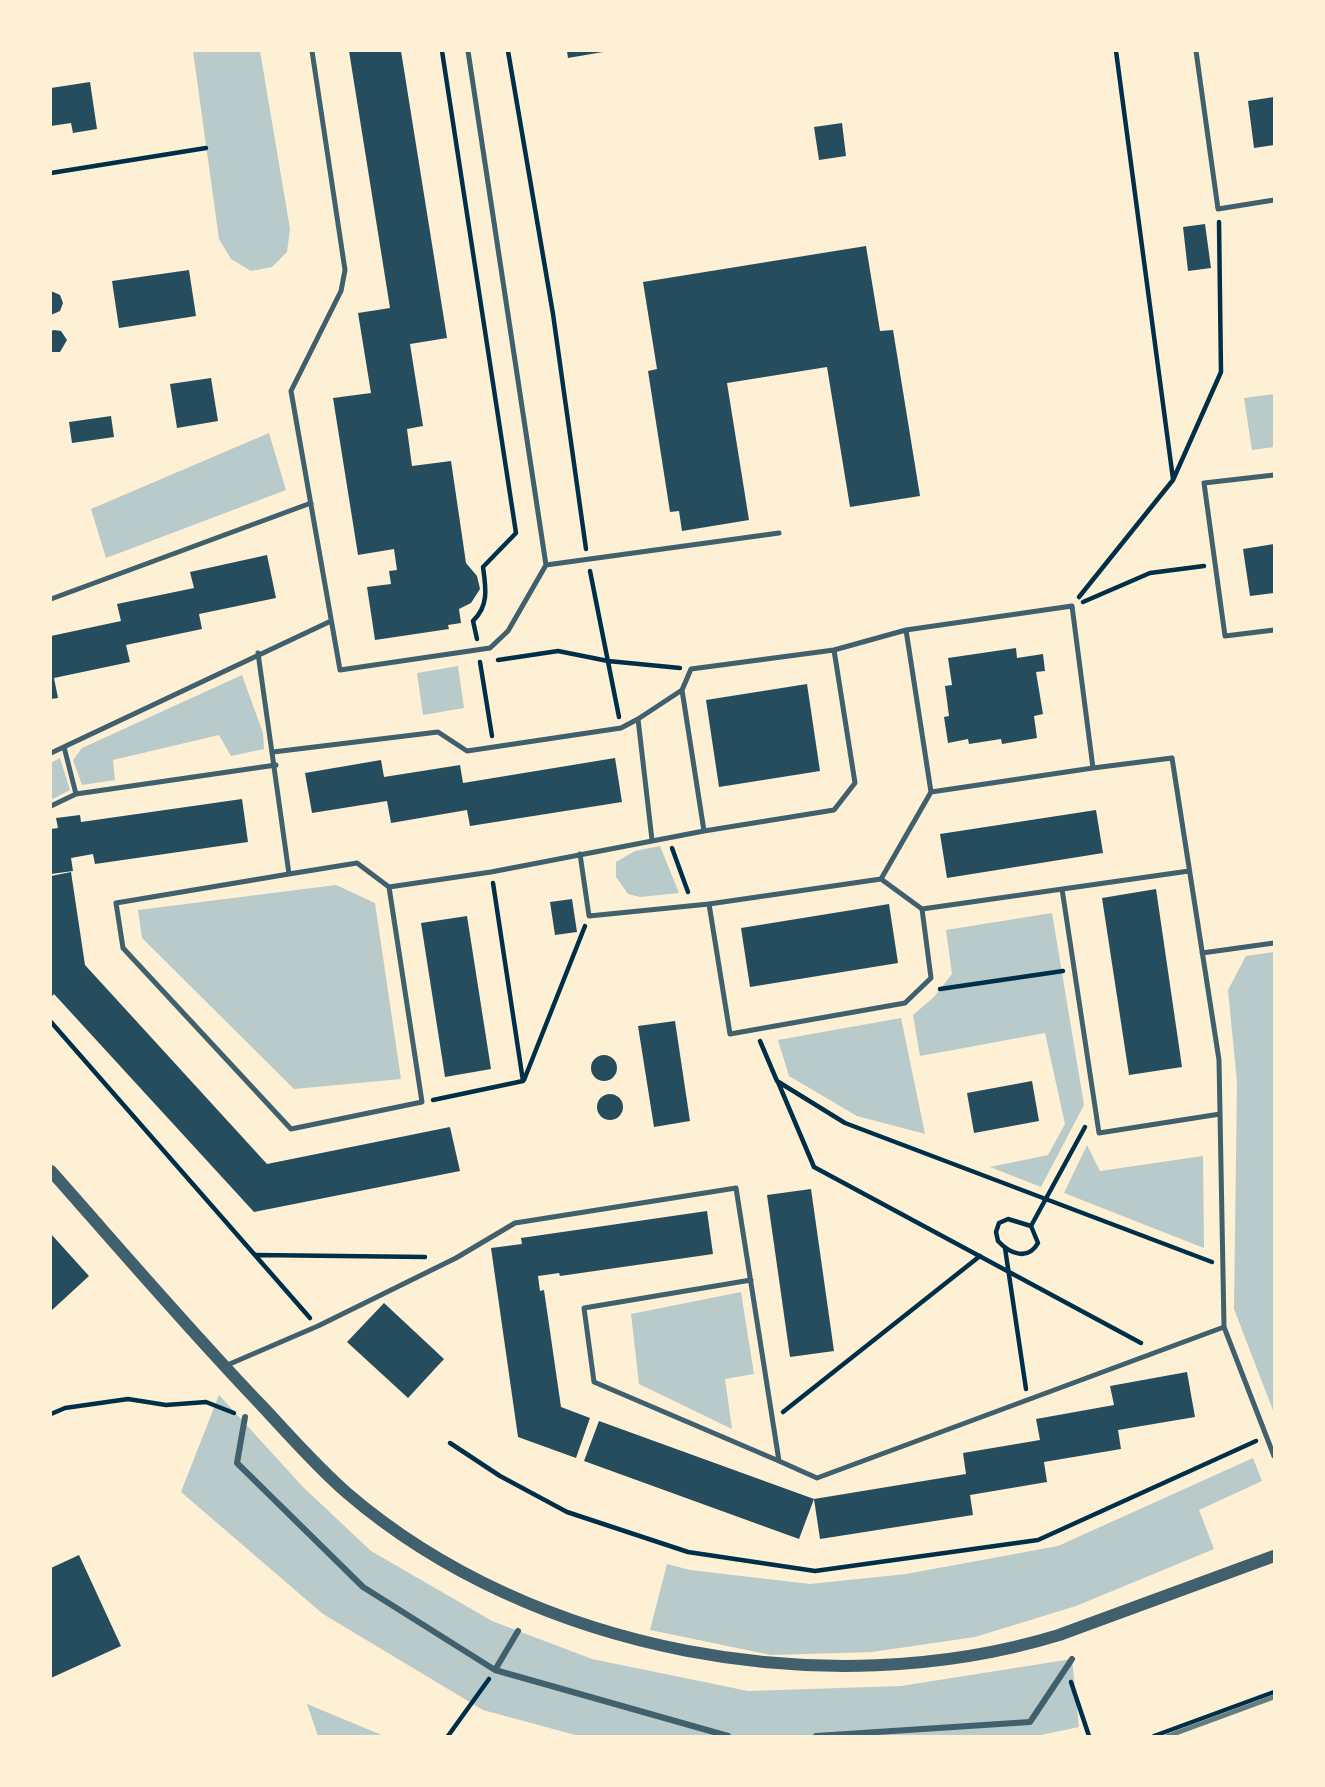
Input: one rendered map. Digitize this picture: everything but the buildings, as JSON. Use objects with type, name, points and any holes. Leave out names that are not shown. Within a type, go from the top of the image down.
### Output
[{"type":"street","points":[[51,1171],[224,1367],[346,1493],[420,1548],[490,1585],[577,1621],[635,1639],[703,1654],[819,1666],[924,1664],[1038,1641],[1274,1556]]},
{"type":"street","points":[[245,1417],[237,1463],[363,1587],[495,1670],[728,1736]]},
{"type":"street","points":[[495,1670],[518,1631]]},
{"type":"street","points":[[816,1736],[1030,1722],[1072,1659]]},
{"type":"lane","points":[[312,51],[345,270],[341,291],[291,391],[340,670],[490,649],[508,631],[546,565],[468,51]]},
{"type":"lane","points":[[1196,51],[1218,209],[1274,200]]},
{"type":"lane","points":[[1274,475],[1204,483],[1226,636],[1274,630]]},
{"type":"lane","points":[[51,599],[311,503]]},
{"type":"lane","points":[[546,565],[779,533]]},
{"type":"lane","points":[[704,831],[682,690],[691,669],[834,650],[906,630],[1072,606],[1093,768]]},
{"type":"lane","points":[[51,753],[258,653],[331,621]]},
{"type":"lane","points":[[881,879],[931,792],[906,630]]},
{"type":"lane","points":[[389,887],[491,872],[652,840],[834,810],[855,783],[834,650]]},
{"type":"lane","points":[[258,653],[276,765],[289,874]]},
{"type":"lane","points":[[273,752],[438,733],[467,751],[621,728],[682,690]]},
{"type":"lane","points":[[638,719],[652,840]]},
{"type":"lane","points":[[64,747],[76,794]]},
{"type":"lane","points":[[931,792],[1172,758],[1219,1060],[1224,1327],[1274,1457]]},
{"type":"lane","points":[[51,806],[76,794],[276,765]]},
{"type":"lane","points":[[580,855],[589,916],[694,906],[881,879],[922,909],[1189,871]]},
{"type":"lane","points":[[357,863],[389,887],[422,1102],[291,1129],[123,948],[116,903],[357,863]]},
{"type":"lane","points":[[1062,889],[1099,1133],[1220,1114]]},
{"type":"lane","points":[[709,904],[730,1034],[905,1003],[931,978],[922,909]]},
{"type":"lane","points":[[1202,953],[1274,943]]},
{"type":"lane","points":[[224,1367],[318,1326],[456,1258],[514,1223],[736,1188],[779,1461]]},
{"type":"lane","points":[[751,1280],[584,1308],[594,1382],[817,1478],[1224,1327]]},
{"type":"lane","points":[[1267,1437],[1274,1434]]},
{"type":"path","points":[[442,51],[516,533],[483,568],[486,595],[482,613],[473,621],[494,747]]},
{"type":"path","points":[[508,51],[553,314],[588,560],[621,728]]},
{"type":"path","points":[[1116,51],[1173,480]]},
{"type":"path","points":[[51,173],[206,148]]},
{"type":"path","points":[[1072,606],[1173,480],[1221,372],[1218,209]]},
{"type":"path","points":[[1072,606],[1150,573],[1216,565]]},
{"type":"path","points":[[481,663],[558,651],[608,661],[691,669]]},
{"type":"path","points":[[668,838],[694,906]]},
{"type":"path","points":[[491,872],[523,1081]]},
{"type":"path","points":[[523,1081],[589,916]]},
{"type":"path","points":[[931,978],[939,989],[1074,969]]},
{"type":"path","points":[[51,1022],[318,1326]]},
{"type":"path","points":[[755,1030],[814,1167],[1156,1352]]},
{"type":"path","points":[[422,1102],[523,1081]]},
{"type":"path","points":[[777,1081],[845,1123],[1223,1266]]},
{"type":"path","points":[[1031,1226],[1095,1107]]},
{"type":"path","points":[[1008,1219],[1031,1226],[1038,1243],[1034,1250],[1025,1255],[1005,1248],[998,1241],[996,1232],[999,1223],[1008,1219]]},
{"type":"path","points":[[1005,1248],[1028,1399]]},
{"type":"path","points":[[255,1255],[456,1258]]},
{"type":"path","points":[[773,1420],[980,1256]]},
{"type":"path","points":[[51,1415],[65,1408],[128,1399],[166,1405],[206,1402],[245,1417]]},
{"type":"path","points":[[450,1443],[500,1476],[567,1512],[688,1552],[814,1572],[1038,1540],[1267,1437]]},
{"type":"path","points":[[1067,1667],[1089,1736]]},
{"type":"path","points":[[448,1736],[495,1670]]},
{"type":"path","points":[[1154,1736],[1274,1692]]},
{"type":"shaded area","points":[[193,51],[260,51],[290,229],[287,252],[272,267],[251,271],[231,259],[219,239]]},
{"type":"shaded area","points":[[1274,394],[1274,447],[1252,450],[1244,398]]},
{"type":"shaded area","points":[[269,433],[286,490],[106,558],[91,509]]},
{"type":"shaded area","points":[[458,666],[464,708],[423,715],[417,673]]},
{"type":"shaded area","points":[[242,675],[263,733],[264,749],[231,756],[219,735],[113,760],[115,780],[82,785],[73,760],[82,748]]},
{"type":"shaded area","points":[[60,758],[70,790],[51,800],[51,763]]},
{"type":"shaded area","points":[[660,846],[679,893],[640,897],[628,894],[616,877],[616,862],[635,851]]},
{"type":"shaded area","points":[[336,885],[375,903],[401,1079],[294,1089],[142,938],[138,910]]},
{"type":"shaded area","points":[[1052,913],[1084,1105],[1041,1187],[990,1167],[1048,1155],[1065,1124],[1045,1033],[920,1056],[913,1015],[934,997],[952,974],[946,930]]},
{"type":"shaded area","points":[[1274,952],[1274,1413],[1234,1309],[1237,1082],[1228,990],[1246,956]]},
{"type":"shaded area","points":[[901,1018],[925,1134],[857,1116],[789,1076],[778,1040]]},
{"type":"shaded area","points":[[1087,1145],[1100,1171],[1203,1156],[1204,1248],[1064,1193]]},
{"type":"shaded area","points":[[741,1292],[754,1374],[725,1379],[732,1429],[639,1384],[631,1314]]},
{"type":"shaded area","points":[[219,1395],[303,1487],[371,1551],[492,1621],[592,1659],[748,1691],[901,1686],[1072,1659],[1079,1727],[1036,1736],[579,1736],[483,1710],[323,1614],[181,1492]]},
{"type":"shaded area","points":[[1253,1458],[1262,1481],[1199,1510],[1214,1549],[1076,1606],[975,1637],[872,1652],[771,1655],[650,1630],[667,1564],[690,1570],[810,1584],[906,1574],[1058,1546]]},
{"type":"shaded area","points":[[307,1704],[384,1736],[318,1736]]},
{"type":"railway","points":[[1168,1736],[1274,1697]]}]
